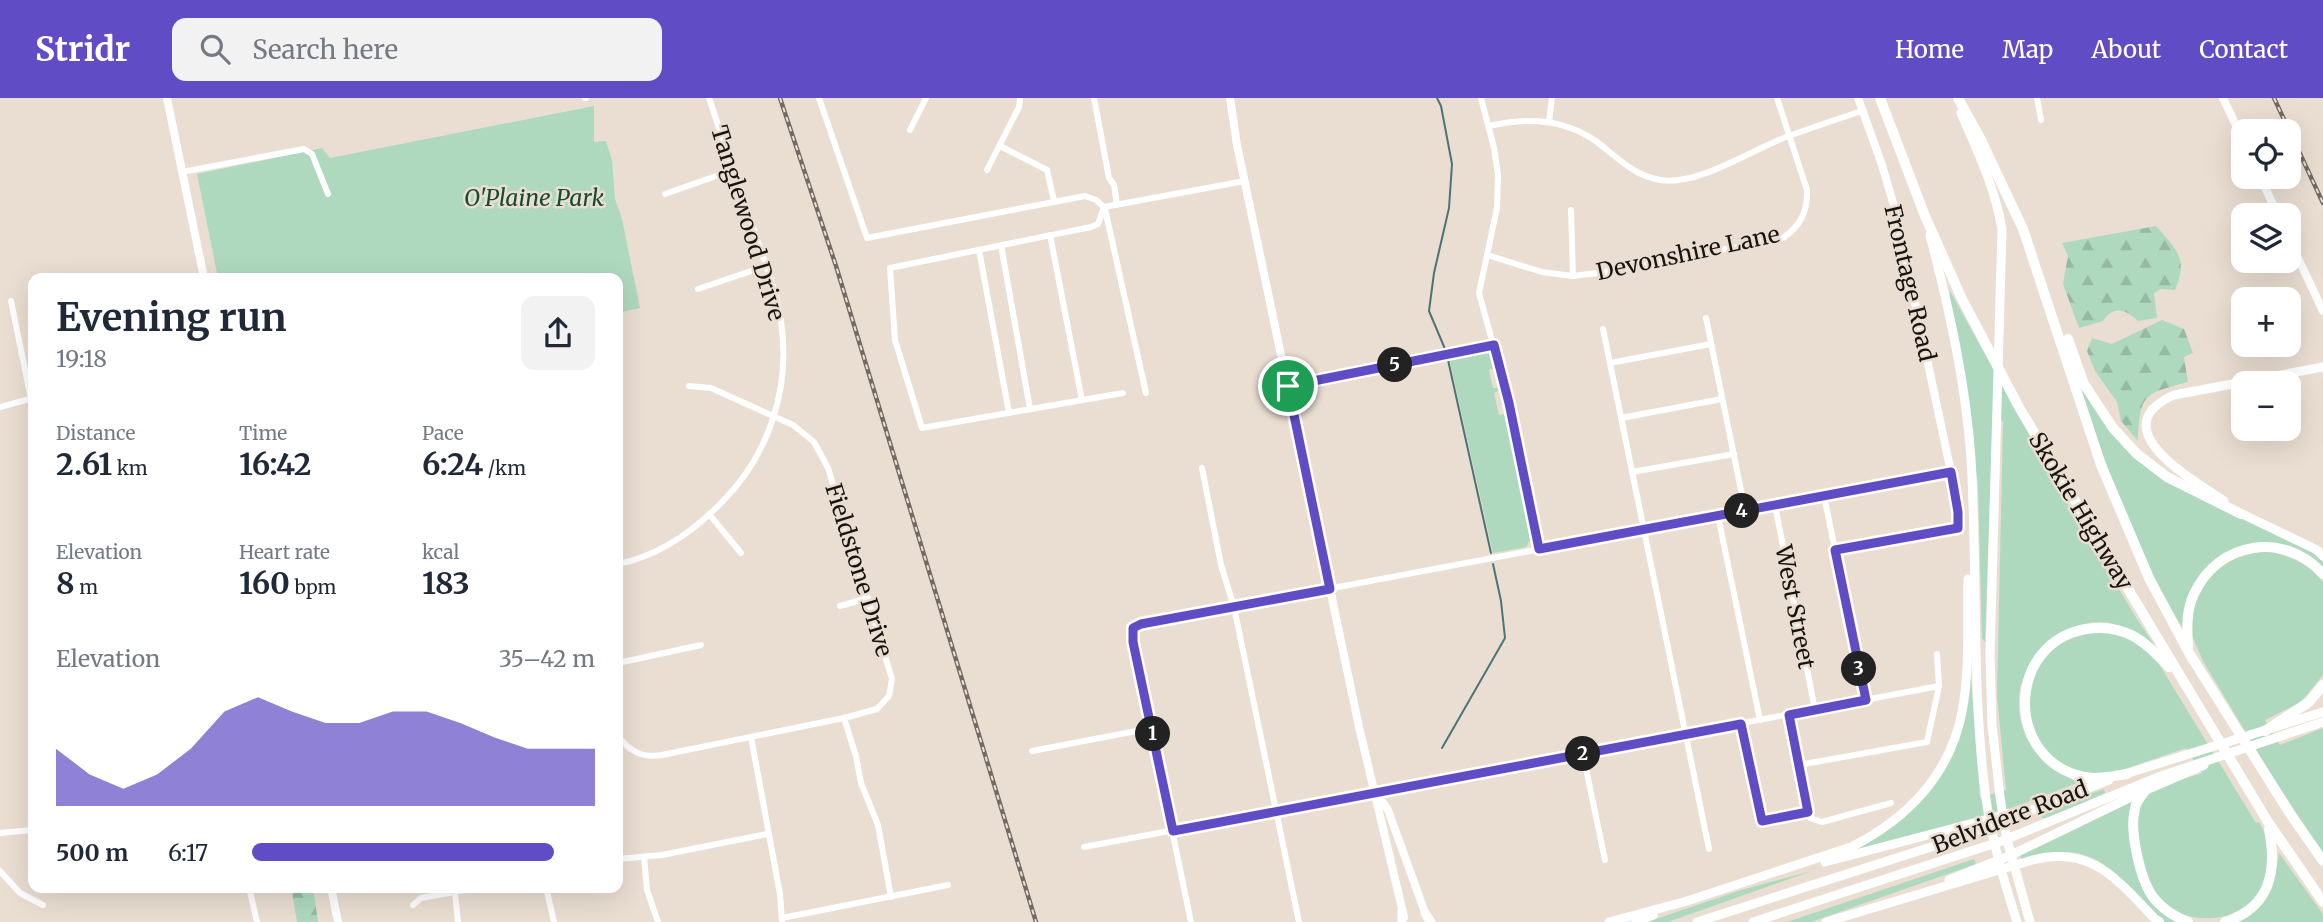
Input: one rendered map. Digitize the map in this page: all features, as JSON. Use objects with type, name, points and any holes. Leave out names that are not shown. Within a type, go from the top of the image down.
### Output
[{"type":"highway","name":"Skokie Highway","points":[[1880,98],[1925,216],[1962,299],[2020,409],[2268,822],[2323,902]]},
{"type":"highway","name":"Skokie Highway","points":[[1956,98],[1980,138],[2023,229],[2114,499],[2149,578],[2189,653],[2288,812],[2323,861]]},
{"type":"highway","points":[[2023,229],[2047,278],[2084,384],[2113,428],[2137,454],[2167,477],[2241,514]]},
{"type":"highway","points":[[2189,653],[2187,618],[2193,594],[2201,579],[2222,559],[2242,550],[2283,549],[2308,559],[2323,574]]},
{"type":"highway","points":[[2127,774],[2102,778],[2083,777],[2058,766],[2044,756],[2026,722],[2025,696],[2034,665],[2044,651],[2060,638],[2075,631],[2100,627],[2125,631],[2145,642],[2185,685]]},
{"type":"highway","points":[[2268,735],[2301,708],[2323,685]]},
{"type":"highway","points":[[2146,790],[2137,801],[2133,816],[2142,873],[2155,900],[2169,912],[2188,922]]},
{"type":"highway","points":[[2225,922],[2243,915],[2252,907],[2270,881],[2274,860],[2268,822]]},
{"type":"main road","points":[[1956,98],[1998,203],[2003,250],[1990,655],[1992,725],[2000,797],[2015,874],[2030,922]]},
{"type":"main road","points":[[1925,216],[1942,281],[1969,430],[1981,752],[1987,800],[2003,878],[2017,922]]},
{"type":"main road","points":[[2323,367],[2174,396],[2160,401],[2150,412],[2147,423],[2149,439],[2158,453],[2241,514],[2317,550],[2323,556]]},
{"type":"main road","points":[[1609,922],[1687,901],[1851,847],[1874,836],[1919,800],[1936,777],[1956,736],[1962,713],[1969,573],[1973,546]]},
{"type":"main road","name":"Belvidere Road","points":[[1753,922],[2002,841],[2201,764],[2323,712]]},
{"type":"main road","name":"Belvidere Road","points":[[1697,922],[1962,837],[2127,774],[2196,752],[2323,722]]},
{"type":"main road","points":[[1888,902],[2009,856],[2201,764]]},
{"type":"main road","points":[[1765,876],[2049,802]]},
{"type":"main road","points":[[1826,922],[2043,857],[2065,856],[2094,863],[2109,873],[2158,921]]},
{"type":"main road","points":[[1636,922],[1687,901]]},
{"type":"main road","points":[[1402,910],[1404,922]]},
{"type":"street","points":[[167,98],[203,273]]},
{"type":"street","points":[[819,98],[867,238],[1054,201],[1085,197],[1096,200],[1104,207],[1146,393]]},
{"type":"street","points":[[910,130],[926,98]]},
{"type":"street","points":[[987,170],[1019,107],[1020,98]]},
{"type":"street","points":[[1094,98],[1109,178],[1114,185],[1117,205]]},
{"type":"street","points":[[1230,98],[1359,727],[1402,910]]},
{"type":"street","points":[[1481,98],[1498,175],[1497,208],[1479,292],[1509,403],[1539,549]]},
{"type":"street","points":[[1549,122],[1552,98]]},
{"type":"street","name":"Devonshire Lane","points":[[1487,255],[1542,272],[1573,276],[1783,238],[1801,221],[1808,202],[1807,190],[1777,98]]},
{"type":"street","name":"Frontage Road","points":[[1858,98],[1896,213],[1951,472]]},
{"type":"street","points":[[2037,98],[2041,120]]},
{"type":"street","points":[[2223,98],[2233,119]]},
{"type":"street","name":"Tanglewood Drive","points":[[623,563],[665,547],[709,514],[730,494],[749,470],[764,443],[775,415],[782,380],[783,338],[777,302],[709,99]]},
{"type":"street","points":[[1489,126],[1515,121],[1549,122],[1583,134],[1627,167],[1642,175],[1662,180],[1685,179],[1706,173],[1789,136],[1862,111]]},
{"type":"street","points":[[1000,146],[1046,170],[1054,201]]},
{"type":"street","points":[[182,172],[304,149],[312,154],[328,194]]},
{"type":"street","points":[[665,194],[733,170]]},
{"type":"street","points":[[1104,207],[1245,181]]},
{"type":"street","points":[[1104,207],[1098,224],[890,268],[895,340],[922,428],[1123,393]]},
{"type":"street","points":[[1571,211],[1573,276]]},
{"type":"street","points":[[1050,235],[1082,400]]},
{"type":"street","points":[[1001,245],[1030,409]]},
{"type":"street","points":[[979,250],[1009,413]]},
{"type":"street","points":[[2301,264],[2323,311]]},
{"type":"street","points":[[698,289],[766,266]]},
{"type":"street","points":[[11,301],[28,380]]},
{"type":"street","points":[[1706,318],[1745,510]]},
{"type":"street","points":[[1603,329],[1709,849]]},
{"type":"street","points":[[1610,363],[1711,344]]},
{"type":"street","points":[[1288,386],[1494,345]]},
{"type":"street","name":"Fieldstone Drive","points":[[623,743],[637,754],[652,756],[844,718],[877,709],[889,696],[892,679],[824,459],[814,442],[801,430],[775,415],[711,388],[689,386]]},
{"type":"street","points":[[1621,418],[1722,399]]},
{"type":"street","points":[[0,407],[28,400]]},
{"type":"street","points":[[1632,472],[1734,454]]},
{"type":"street","points":[[1202,468],[1221,565],[1234,607],[1299,922]]},
{"type":"street","points":[[1191,922],[1132,632],[1136,625],[1951,472],[1958,528],[1835,550]]},
{"type":"street","points":[[1824,496],[1866,700]]},
{"type":"street","name":"West Street","points":[[1775,505],[1815,710]]},
{"type":"street","points":[[709,514],[741,553]]},
{"type":"street","points":[[1718,516],[1760,720]]},
{"type":"street","points":[[840,606],[868,598]]},
{"type":"street","points":[[623,662],[701,645]]},
{"type":"street","points":[[1799,765],[1927,742],[1939,686],[1937,654]]},
{"type":"street","points":[[1084,847],[1939,686]]},
{"type":"street","points":[[1789,715],[1810,818],[1822,822],[1891,803]]},
{"type":"street","points":[[844,718],[861,783],[878,825],[891,897]]},
{"type":"street","points":[[1741,724],[1763,821],[1808,812]]},
{"type":"street","points":[[1032,751],[1152,728]]},
{"type":"street","points":[[751,737],[780,894],[782,920],[948,885]]},
{"type":"street","points":[[1583,754],[1605,860]]},
{"type":"street","points":[[1376,791],[1388,810],[1428,919]]},
{"type":"street","points":[[0,833],[28,830]]},
{"type":"street","points":[[623,859],[767,834]]},
{"type":"street","points":[[644,857],[647,890],[658,922]]},
{"type":"street","points":[[0,871],[20,893],[43,905]]},
{"type":"street","points":[[250,893],[257,922]]},
{"type":"street","points":[[332,893],[338,922]]},
{"type":"street","points":[[413,905],[421,898],[454,893],[458,922]]},
{"type":"street","points":[[547,893],[554,922]]},
{"type":"green space","name":"O'Plaine Park","points":[[594,106],[594,142],[606,141],[612,160],[615,199],[622,219],[640,308],[623,312],[623,273],[217,273],[197,174],[322,148],[330,158]]},
{"type":"green space","points":[[2156,226],[2178,255],[2181,270],[2175,290],[2161,289],[2154,293],[2157,318],[2138,321],[2120,310],[2111,313],[2103,321],[2079,328],[2063,284],[2068,256],[2062,243]]},
{"type":"green space","points":[[1950,291],[2066,501],[2165,661],[2132,634],[2112,623],[2080,625],[2051,639],[2034,658],[2021,684],[2020,718],[2027,739],[2040,758],[2077,783],[2014,807],[1857,850],[1904,818],[1925,796],[1947,763],[1970,665],[1980,798],[2006,790],[1997,695],[2003,422],[1993,408],[1985,642],[1982,638],[1978,484],[1949,302]]},
{"type":"green space","points":[[2162,320],[2184,329],[2193,353],[2184,357],[2188,382],[2153,393],[2147,398],[2140,413],[2138,441],[2121,421],[2117,402],[2095,371],[2087,351],[2092,338],[2112,344]]},
{"type":"green space","points":[[1483,352],[1491,354],[1495,368],[1489,370],[1493,388],[1499,388],[1494,393],[1499,415],[1505,414],[1531,538],[1526,547],[1493,553],[1449,358]]},
{"type":"green space","points":[[2069,353],[2082,386],[2098,414],[2118,440],[2144,465],[2312,552],[2323,562],[2323,570],[2288,549],[2271,543],[2255,543],[2229,551],[2208,566],[2200,576],[2189,600],[2182,627],[2146,562],[2131,528],[2104,459]]},
{"type":"green space","points":[[2264,550],[2297,561],[2311,569],[2323,582],[2323,675],[2301,702],[2265,720],[2280,745],[2323,728],[2323,854],[2269,771],[2203,661],[2192,636],[2191,620],[2198,590],[2223,562]]},
{"type":"green space","points":[[2100,630],[2129,637],[2156,659],[2256,823],[2259,822],[2263,830],[2269,852],[2264,884],[2252,902],[2235,914],[2203,918],[2174,910],[2157,896],[2146,872],[2137,826],[2138,813],[2143,801],[2152,791],[2202,773],[2186,748],[2113,773],[2088,774],[2062,765],[2042,747],[2027,712],[2036,667],[2062,640]]},
{"type":"green space","points":[[2104,789],[2105,793],[2049,818],[2042,818],[2041,815],[2048,809]]},
{"type":"green space","points":[[2134,799],[2136,870],[2176,922],[2165,922],[2118,876],[2089,857],[2072,853],[2049,853],[2021,859],[2020,855]]},
{"type":"green space","points":[[2279,853],[2323,914],[2323,922],[2235,922],[2275,877]]},
{"type":"green space","points":[[1974,859],[1976,864],[1811,922],[1787,922]]},
{"type":"green space","points":[[1812,871],[1668,922],[1647,922],[1741,890]]},
{"type":"green space","points":[[292,893],[314,893],[318,922],[297,922]]},
{"type":"waterway","points":[[1437,98],[1441,106],[1452,164],[1449,208],[1434,273],[1429,311],[1445,349]]},
{"type":"waterway","points":[[1448,360],[1491,553]]},
{"type":"waterway","points":[[1442,748],[1505,638],[1493,564]]},
{"type":"railway","points":[[780,98],[836,266],[1036,922]]},
{"type":"railway","points":[[2274,98],[2323,203]]},
{"type":"route","points":[[1494,345],[1509,403],[1539,549],[1951,472],[1958,528],[1835,550],[1866,700],[1789,715],[1808,812],[1762,821],[1741,724],[1173,831],[1133,642],[1133,628],[1141,624],[1330,589],[1288,386],[1494,345]]}]
